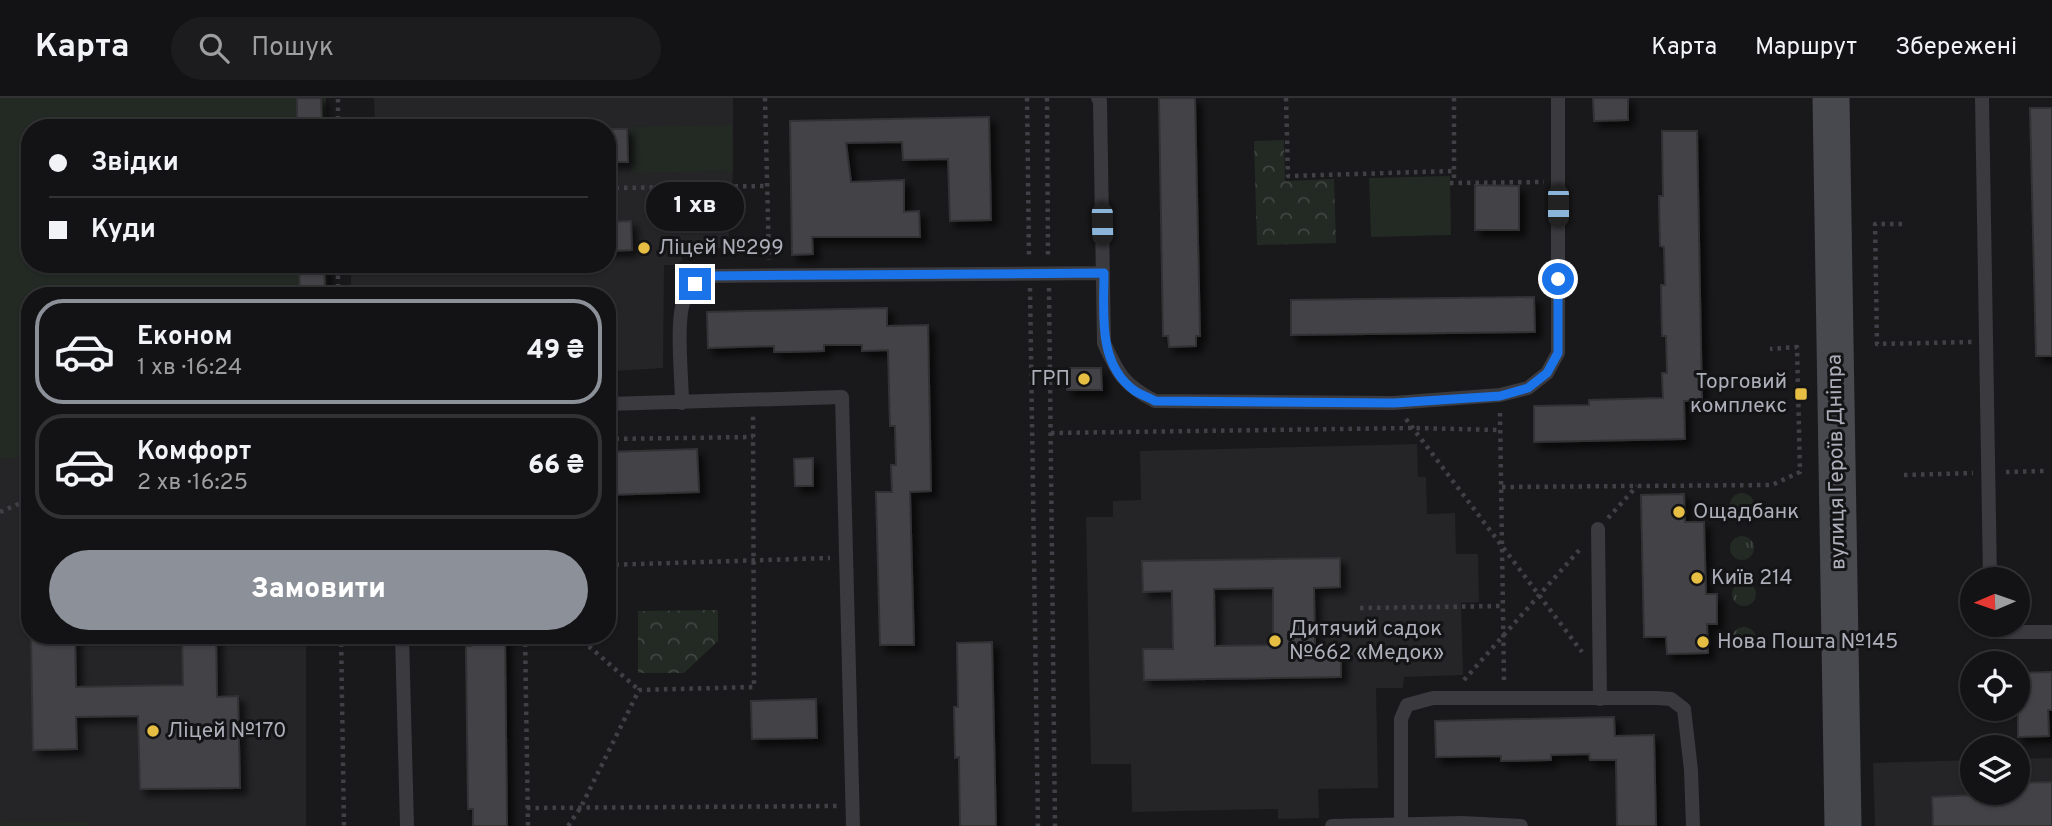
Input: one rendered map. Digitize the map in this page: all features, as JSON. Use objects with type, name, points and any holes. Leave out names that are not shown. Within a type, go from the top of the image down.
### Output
[{"type":"main road","name":"вулиця Героїв Дніпра","points":[[1831,98],[1843,826]]},
{"type":"lane","points":[[1098,98],[1104,343],[1116,370],[1134,390],[1155,401],[1394,403],[1500,396],[1528,388],[1547,373],[1558,353],[1558,98]]},
{"type":"lane","points":[[1982,98],[1990,567]]},
{"type":"lane","points":[[682,403],[681,312],[685,298],[695,284],[709,276],[1104,273]]},
{"type":"lane","points":[[616,404],[842,397],[853,826]]},
{"type":"lane","points":[[1598,529],[1600,699]]},
{"type":"lane","points":[[2030,632],[2052,632]]},
{"type":"lane","points":[[402,644],[407,826]]},
{"type":"lane","points":[[1401,824],[1401,719],[1407,705],[1419,700],[1446,698],[1671,699],[1684,709],[1691,770],[1693,826]]},
{"type":"lane","points":[[1332,826],[1521,826]]},
{"type":"path","points":[[338,98],[338,119]]},
{"type":"path","points":[[765,98],[769,275]]},
{"type":"path","points":[[1027,98],[1038,826]]},
{"type":"path","points":[[1046,98],[1055,826]]},
{"type":"path","points":[[1286,98],[1288,176],[1454,171]]},
{"type":"path","points":[[1454,98],[1452,183],[1558,181]]},
{"type":"path","points":[[616,188],[767,186]]},
{"type":"path","points":[[1902,224],[1875,224],[1877,344],[1987,342]]},
{"type":"path","points":[[1502,487],[1772,485],[1800,472],[1797,347],[1769,349]]},
{"type":"path","points":[[1500,396],[1504,699]]},
{"type":"path","points":[[586,644],[639,690],[754,687],[753,401]]},
{"type":"path","points":[[1394,403],[1599,676]]},
{"type":"path","points":[[1051,433],[1412,428],[1501,430]]},
{"type":"path","points":[[616,439],[753,437]]},
{"type":"path","points":[[1446,698],[1637,486]]},
{"type":"path","points":[[0,512],[21,503]]},
{"type":"path","points":[[616,565],[845,558]]},
{"type":"path","points":[[1360,608],[1503,606]]},
{"type":"path","points":[[341,644],[344,826]]},
{"type":"path","points":[[525,644],[528,826]]},
{"type":"path","points":[[568,826],[581,807],[639,690]]},
{"type":"path","points":[[527,808],[852,806]]},
{"type":"shaded area","name":"Ліцей №299","points":[[374,98],[733,98],[733,171],[728,245],[724,248],[681,247],[682,260],[678,265],[664,265],[663,368],[616,371],[616,287],[351,287],[351,273],[616,273],[616,119],[375,119]]},
{"type":"shaded area","name":"Дитячий садок №662 «Медок»","points":[[1417,444],[1418,477],[1426,477],[1427,514],[1455,513],[1456,554],[1478,554],[1479,602],[1461,603],[1463,675],[1404,677],[1403,688],[1376,688],[1378,788],[1318,789],[1319,818],[1278,819],[1278,809],[1132,812],[1131,764],[1091,764],[1086,517],[1113,517],[1113,501],[1141,500],[1140,451]]},
{"type":"shaded area","name":"Ліцей №170","points":[[21,458],[21,644],[306,644],[306,826],[0,826],[0,459]]},
{"type":"shaded area","points":[[2052,758],[2052,826],[1875,826],[1873,763],[1960,760],[1960,805],[2030,805],[2030,759]]},
{"type":"green space","points":[[0,98],[326,98],[327,119],[21,119],[21,273],[328,273],[329,287],[21,287],[21,458],[0,459]]},
{"type":"green space","points":[[732,125],[733,171],[631,173],[630,127]]},
{"type":"green space","points":[[1284,140],[1285,181],[1334,179],[1336,243],[1257,245],[1254,141]]},
{"type":"green space","points":[[1450,176],[1451,235],[1371,237],[1369,178]]},
{"type":"green space","points":[[1742,493],[1753,500],[1754,505],[1747,516],[1742,517],[1731,510],[1730,505],[1737,494]]},
{"type":"green space","points":[[1742,536],[1753,543],[1754,548],[1747,559],[1742,560],[1731,553],[1730,548],[1737,537]]},
{"type":"green space","points":[[1744,582],[1755,589],[1756,594],[1749,605],[1744,606],[1733,599],[1732,594],[1739,583]]},
{"type":"green space","points":[[718,610],[718,641],[684,673],[638,673],[638,611]]},
{"type":"green space","points":[[1744,627],[1755,634],[1756,639],[1749,650],[1744,651],[1733,644],[1732,639],[1739,628]]},
{"type":"green space","points":[[2,821],[89,822],[89,826],[2,826]]},
{"type":"building","points":[[297,98],[321,98],[322,119],[297,119]]},
{"type":"building","points":[[1159,98],[1195,98],[1200,336],[1196,336],[1196,346],[1169,347],[1168,336],[1163,336]]},
{"type":"building","points":[[1593,98],[1628,98],[1628,120],[1594,121]]},
{"type":"building","points":[[2030,108],[2052,108],[2052,356],[2036,356]]},
{"type":"building","points":[[989,117],[991,220],[950,221],[948,159],[903,160],[902,142],[846,143],[851,182],[904,180],[904,212],[919,211],[920,237],[812,237],[813,254],[792,255],[790,121]]},
{"type":"building","points":[[616,129],[627,129],[628,162],[616,162]]},
{"type":"building","points":[[1662,131],[1697,131],[1702,400],[1684,401],[1685,439],[1534,442],[1534,406],[1589,405],[1589,400],[1663,398],[1662,373],[1667,373],[1666,336],[1662,336],[1661,285],[1665,285],[1664,247],[1660,246],[1659,196],[1663,196]]},
{"type":"building","points":[[1475,185],[1519,186],[1519,230],[1475,230]]},
{"type":"building","points":[[631,221],[632,250],[616,251],[616,222]]},
{"type":"building","points":[[299,273],[324,273],[325,287],[300,287]]},
{"type":"building","points":[[1534,297],[1535,332],[1291,335],[1291,300]]},
{"type":"building","points":[[887,308],[887,326],[928,325],[931,491],[910,492],[914,645],[880,645],[876,492],[892,492],[891,465],[896,465],[895,426],[890,426],[888,350],[862,351],[862,345],[824,345],[824,351],[787,352],[774,352],[774,346],[708,348],[707,312]]},
{"type":"building","name":"ГРП","points":[[1066,368],[1101,368],[1102,390],[1067,390]]},
{"type":"building","points":[[697,449],[699,492],[616,495],[616,452]]},
{"type":"building","points":[[813,458],[813,486],[795,486],[794,459]]},
{"type":"building","points":[[1684,494],[1685,522],[1704,522],[1706,594],[1717,594],[1717,624],[1707,624],[1708,653],[1667,654],[1666,637],[1644,637],[1641,495]]},
{"type":"building","points":[[1340,558],[1340,587],[1314,588],[1315,650],[1341,650],[1341,677],[1144,680],[1143,649],[1173,649],[1172,591],[1143,592],[1142,561]],"holes":[[[1273,588],[1273,645],[1215,646],[1214,589]]]},
{"type":"building","points":[[992,642],[996,826],[960,826],[959,757],[955,758],[954,707],[958,707],[957,643]]},
{"type":"building","points":[[31,644],[75,644],[76,687],[183,685],[182,644],[216,644],[217,697],[238,696],[240,788],[140,789],[138,716],[76,717],[77,749],[33,750]]},
{"type":"building","points":[[505,644],[507,826],[473,826],[473,809],[468,809],[466,646]]},
{"type":"building","points":[[2052,672],[2052,710],[2048,710],[2049,736],[2018,735],[2018,721],[2030,721],[2030,673]]},
{"type":"building","points":[[816,699],[817,738],[752,739],[751,701]]},
{"type":"building","points":[[1614,717],[1615,736],[1654,735],[1656,826],[1617,826],[1616,760],[1590,760],[1589,754],[1551,755],[1551,760],[1501,761],[1501,756],[1436,757],[1435,721]]},
{"type":"building","points":[[2052,782],[2052,826],[1933,826],[1932,797],[1960,796],[1960,805],[2030,805],[2030,783]]},
{"type":"place","name":"Ліцей №299","points":[[644,248]]},
{"type":"place","name":"ГРП","points":[[1084,379]]},
{"type":"place","name":"Торговий комплекс","points":[[1801,394]]},
{"type":"place","name":"Ощадбанк","points":[[1679,512]]},
{"type":"place","name":"Київ 214","points":[[1697,578]]},
{"type":"place","name":"Дитячий садок №662 «Медок»","points":[[1275,641]]},
{"type":"place","name":"Нова Пошта №145","points":[[1703,642]]},
{"type":"place","name":"Ліцей №170","points":[[153,731]]},
{"type":"route","points":[[695,284],[709,276],[1104,273],[1104,343],[1116,370],[1134,390],[1155,401],[1394,403],[1500,396],[1528,388],[1547,373],[1558,353],[1558,279]]}]
